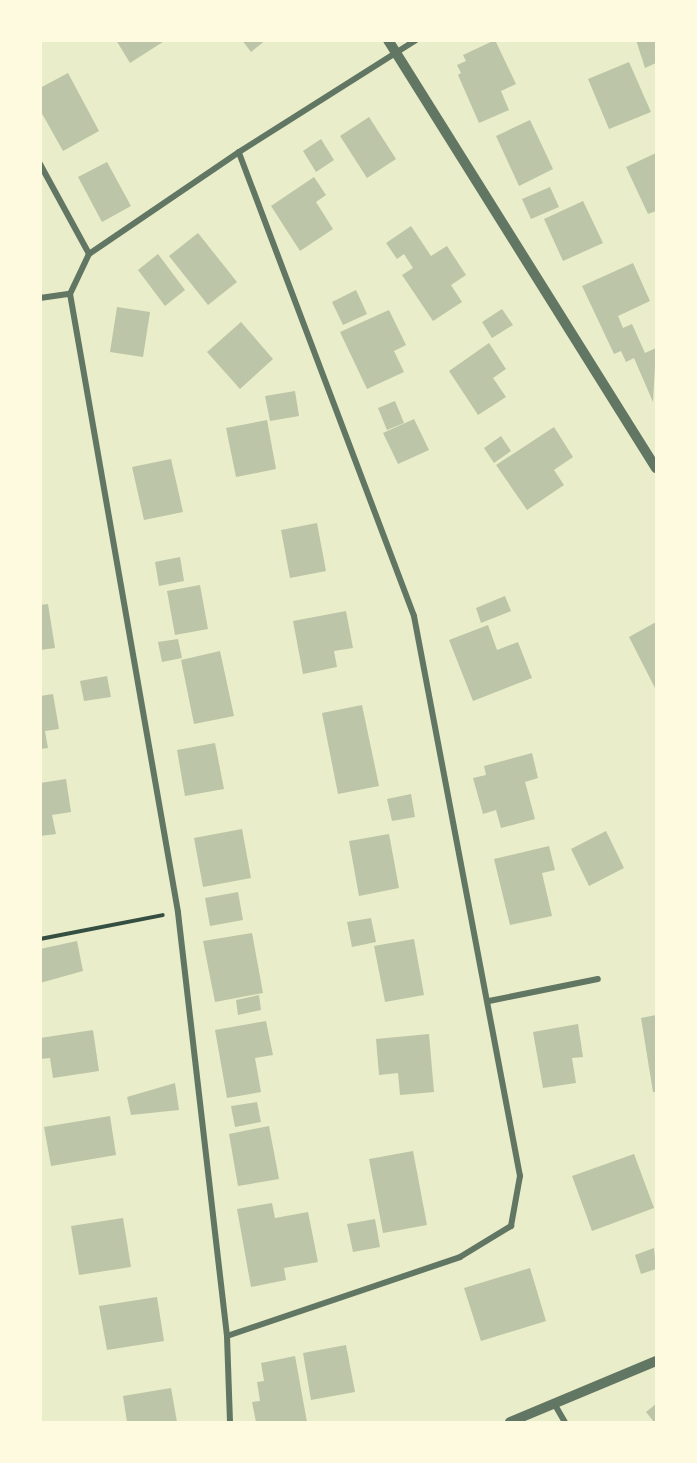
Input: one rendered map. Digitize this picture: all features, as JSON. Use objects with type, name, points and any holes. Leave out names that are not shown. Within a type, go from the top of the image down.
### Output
[{"type":"street","points":[[388,40],[394,53],[657,468]]},
{"type":"street","points":[[230,1422],[227,1336],[178,912],[70,294],[89,254],[239,152],[416,40]]},
{"type":"street","points":[[227,1336],[460,1257],[511,1226],[520,1176],[489,1001],[414,616],[239,152]]},
{"type":"street","points":[[40,164],[89,254]]},
{"type":"street","points":[[40,298],[70,294]]},
{"type":"street","points":[[489,1001],[598,979]]},
{"type":"street","points":[[510,1422],[555,1406],[657,1361]]},
{"type":"street","points":[[555,1406],[565,1422]]},
{"type":"path","points":[[40,939],[178,912]]},
{"type":"building","points":[[116,40],[166,40],[130,63]]},
{"type":"building","points":[[242,40],[266,40],[251,52]]},
{"type":"building","points":[[495,40],[516,84],[501,91],[509,110],[479,123],[458,75],[461,73],[457,65],[466,61],[463,55]]},
{"type":"building","points":[[636,40],[656,40],[656,63],[645,68]]},
{"type":"building","points":[[629,62],[651,112],[609,129],[588,79]]},
{"type":"building","points":[[68,73],[99,131],[63,151],[40,110],[40,88]]},
{"type":"building","points":[[369,117],[396,159],[367,178],[340,136]]},
{"type":"building","points":[[530,120],[553,169],[519,186],[496,136]]},
{"type":"building","points":[[321,139],[334,160],[316,172],[303,151]]},
{"type":"building","points":[[656,153],[656,211],[648,214],[626,167]]},
{"type":"building","points":[[107,162],[131,206],[102,222],[78,177]]},
{"type":"building","points":[[314,177],[326,195],[316,202],[333,229],[300,251],[271,206]]},
{"type":"building","points":[[550,187],[559,207],[531,219],[522,199]]},
{"type":"building","points":[[583,201],[603,243],[563,261],[544,219]]},
{"type":"building","points":[[411,226],[431,256],[447,246],[466,275],[451,285],[462,302],[433,321],[402,275],[413,268],[404,254],[397,259],[386,243]]},
{"type":"building","points":[[198,233],[237,282],[208,305],[169,256]]},
{"type":"building","points":[[158,254],[185,290],[165,306],[138,270]]},
{"type":"building","points":[[633,263],[650,301],[618,316],[623,328],[632,324],[645,353],[656,348],[653,402],[634,358],[626,362],[621,351],[614,354],[582,286]]},
{"type":"building","points":[[356,290],[367,314],[343,325],[332,302]]},
{"type":"building","points":[[117,307],[150,312],[143,357],[110,352]]},
{"type":"building","points":[[502,309],[513,325],[492,338],[482,322]]},
{"type":"building","points":[[389,310],[406,345],[394,351],[404,372],[367,389],[340,332]]},
{"type":"building","points":[[241,322],[273,359],[240,389],[207,352]]},
{"type":"building","points":[[489,343],[506,369],[493,378],[506,397],[478,415],[449,371]]},
{"type":"building","points":[[295,391],[299,416],[270,421],[265,396]]},
{"type":"building","points":[[395,401],[404,423],[387,430],[378,408]]},
{"type":"building","points":[[414,419],[429,450],[398,464],[383,433]]},
{"type":"building","points":[[267,420],[276,469],[236,477],[226,428]]},
{"type":"building","points":[[554,427],[573,457],[554,470],[564,485],[527,510],[496,465]]},
{"type":"building","points":[[501,436],[511,451],[494,463],[484,448]]},
{"type":"building","points":[[171,459],[183,512],[144,520],[132,467]]},
{"type":"building","points":[[317,523],[326,571],[290,578],[281,530]]},
{"type":"building","points":[[180,557],[184,581],[159,586],[155,562]]},
{"type":"building","points":[[200,585],[208,629],[175,635],[167,591]]},
{"type":"building","points":[[505,596],[511,611],[481,623],[476,608]]},
{"type":"building","points":[[48,604],[55,648],[40,650],[40,605]]},
{"type":"building","points":[[346,611],[353,648],[334,651],[337,667],[303,674],[293,621]]},
{"type":"building","points":[[656,622],[656,690],[629,637]]},
{"type":"building","points":[[488,625],[497,650],[518,642],[532,678],[473,701],[449,640]]},
{"type":"building","points":[[178,639],[182,658],[162,662],[158,642]]},
{"type":"building","points":[[220,651],[234,716],[194,724],[181,660]]},
{"type":"building","points":[[107,676],[111,697],[84,701],[80,681]]},
{"type":"building","points":[[53,694],[59,729],[45,731],[48,748],[40,749],[40,696]]},
{"type":"building","points":[[362,705],[379,786],[338,794],[322,713]]},
{"type":"building","points":[[215,743],[224,789],[185,796],[177,750]]},
{"type":"building","points":[[532,753],[538,778],[525,782],[535,819],[501,828],[496,810],[483,814],[473,778],[486,775],[484,766]]},
{"type":"building","points":[[66,779],[71,812],[52,815],[56,834],[40,836],[40,783]]},
{"type":"building","points":[[411,794],[415,817],[392,821],[387,799]]},
{"type":"building","points":[[242,829],[251,878],[203,887],[194,838]]},
{"type":"building","points":[[606,831],[624,868],[589,886],[571,849]]},
{"type":"building","points":[[389,834],[399,888],[359,896],[349,841]]},
{"type":"building","points":[[549,846],[555,870],[542,873],[552,916],[510,925],[494,859]]},
{"type":"building","points":[[238,892],[243,920],[210,926],[205,898]]},
{"type":"building","points":[[371,918],[376,942],[352,947],[347,922]]},
{"type":"building","points":[[252,933],[263,993],[215,1002],[203,941]]},
{"type":"building","points":[[414,939],[424,995],[385,1002],[374,946]]},
{"type":"building","points":[[77,941],[83,971],[40,983],[40,949]]},
{"type":"building","points":[[259,995],[261,1010],[238,1015],[236,1000]]},
{"type":"building","points":[[656,1015],[656,1092],[653,1092],[641,1018]]},
{"type":"building","points":[[266,1021],[273,1055],[255,1058],[261,1092],[227,1098],[215,1030]]},
{"type":"building","points":[[578,1024],[583,1057],[572,1058],[576,1083],[543,1088],[533,1032]]},
{"type":"building","points":[[93,1030],[99,1071],[53,1078],[50,1058],[40,1059],[40,1038]]},
{"type":"building","points":[[429,1034],[434,1092],[400,1095],[398,1073],[379,1075],[376,1039]]},
{"type":"building","points":[[175,1083],[179,1110],[131,1115],[127,1097]]},
{"type":"building","points":[[257,1102],[261,1122],[235,1127],[231,1106]]},
{"type":"building","points":[[110,1116],[116,1155],[51,1166],[44,1127]]},
{"type":"building","points":[[269,1126],[279,1179],[238,1186],[229,1134]]},
{"type":"building","points":[[413,1151],[427,1225],[383,1233],[369,1159]]},
{"type":"building","points":[[634,1154],[654,1208],[592,1231],[572,1176]]},
{"type":"building","points":[[272,1203],[275,1218],[308,1212],[318,1262],[284,1268],[286,1280],[251,1287],[237,1209]]},
{"type":"building","points":[[123,1218],[131,1267],[79,1275],[71,1226]]},
{"type":"building","points":[[375,1219],[380,1247],[353,1252],[347,1224]]},
{"type":"building","points":[[654,1248],[656,1269],[641,1274],[635,1255]]},
{"type":"building","points":[[530,1268],[546,1321],[481,1341],[464,1288]]},
{"type":"building","points":[[157,1297],[164,1341],[107,1350],[99,1306]]},
{"type":"building","points":[[346,1345],[355,1392],[311,1400],[303,1353]]},
{"type":"building","points":[[295,1356],[307,1422],[256,1422],[252,1402],[260,1401],[257,1382],[264,1381],[261,1363]]},
{"type":"building","points":[[171,1388],[177,1422],[127,1422],[123,1396]]},
{"type":"building","points":[[656,1404],[656,1422],[654,1422],[646,1412]]}]
